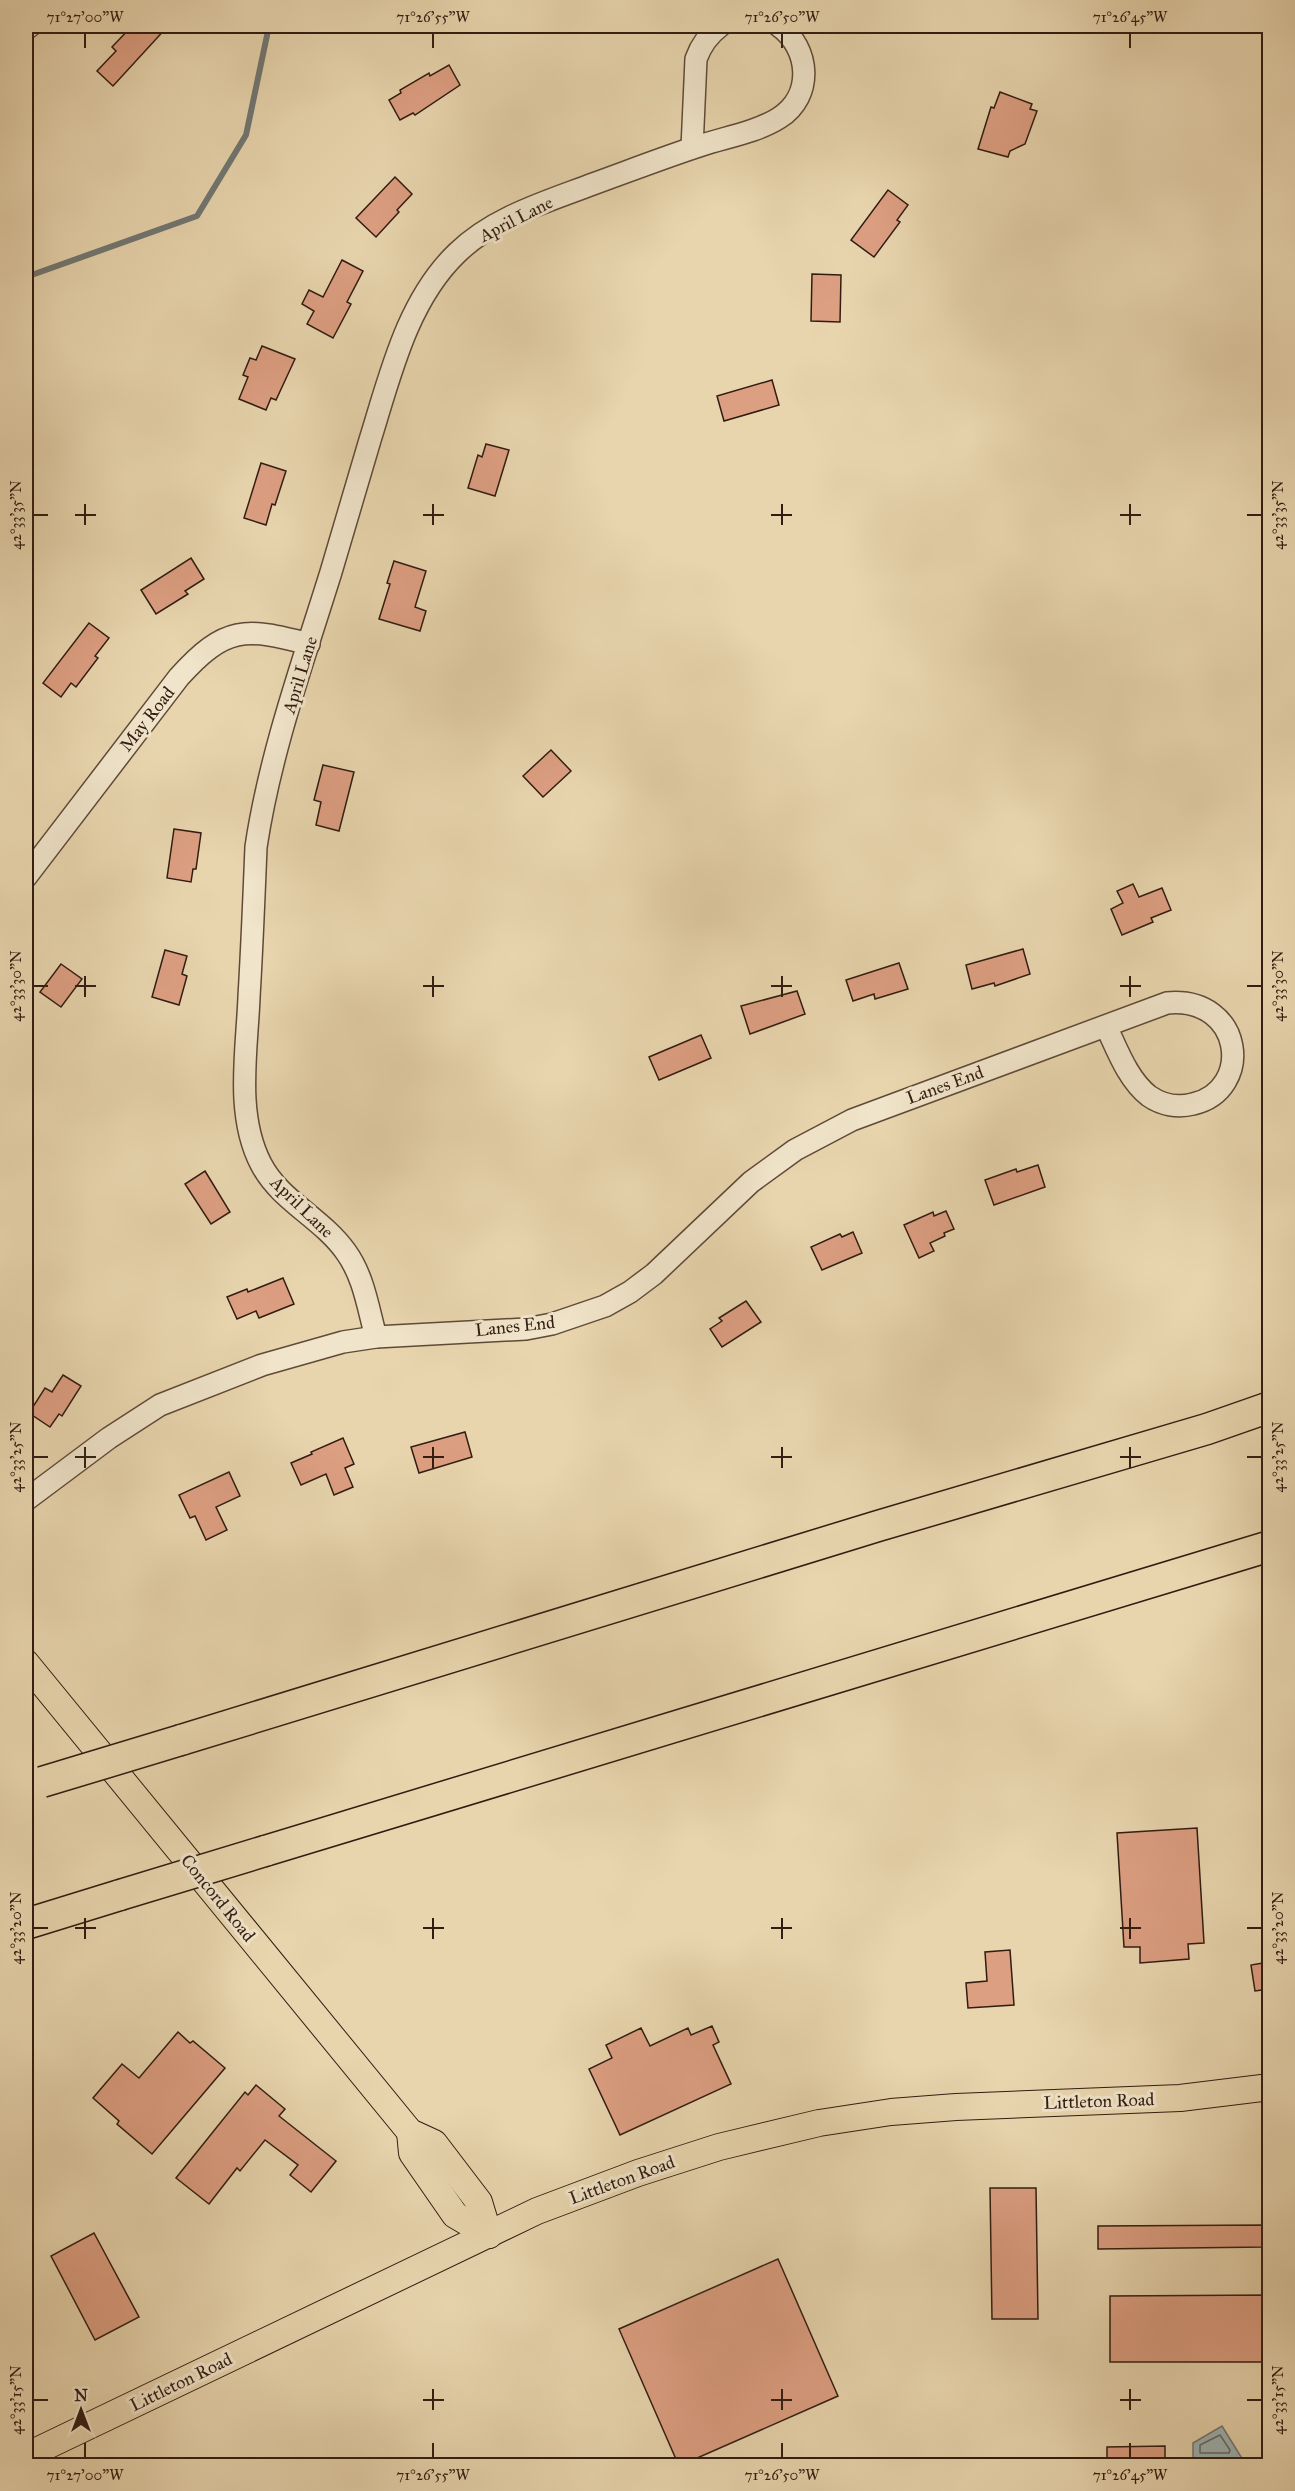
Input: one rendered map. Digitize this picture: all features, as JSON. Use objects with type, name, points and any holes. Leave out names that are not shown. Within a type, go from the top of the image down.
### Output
[{"type":"highway","points":[[34,1785],[866,1529],[1208,1429],[1269,1407]]},
{"type":"highway","points":[[26,1924],[1269,1546]]},
{"type":"main road","name":"Concord Road","points":[[26,1664],[410,2133],[435,2143],[479,2202],[489,2235]]},
{"type":"main road","name":"Littleton Road","points":[[26,2456],[537,2211],[679,2159],[819,2123],[932,2109],[1180,2098],[1269,2087]]},
{"type":"street","points":[[26,29],[30,26]]},
{"type":"street","points":[[692,148],[696,59],[701,45],[710,33],[720,26]]},
{"type":"street","name":"April Lane","points":[[376,1337],[362,1281],[354,1265],[332,1237],[286,1196],[272,1180],[252,1145],[247,1124],[246,1078],[256,847],[273,767],[309,644],[398,355],[410,322],[440,273],[457,253],[480,235],[507,219],[537,205],[692,148],[768,123],[791,109],[803,84],[805,70],[797,44],[789,33],[779,26]]},
{"type":"street","name":"May Road","points":[[26,877],[179,677],[201,654],[215,644],[246,632],[271,634],[309,644]]},
{"type":"street","name":"Lanes End","points":[[26,1500],[109,1438],[160,1406],[262,1365],[344,1342],[376,1337],[526,1329],[560,1322],[604,1306],[630,1292],[654,1274],[750,1182],[795,1150],[852,1119],[1106,1026],[1167,1004],[1184,1002],[1200,1005],[1214,1014],[1226,1028],[1232,1045],[1233,1062],[1227,1079],[1215,1093],[1200,1102],[1183,1107],[1165,1104],[1149,1096],[1137,1084],[1106,1026]]},
{"type":"water","points":[[1222,2426],[1243,2460],[1193,2460],[1193,2443]]},
{"type":"building","points":[[132,26],[168,26],[113,86],[97,71],[116,51],[112,47]]},
{"type":"building","points":[[449,65],[460,85],[415,115],[413,113],[400,120],[389,100],[401,93],[400,90],[429,73],[430,76]]},
{"type":"building","points":[[1000,92],[1032,104],[1030,109],[1037,111],[1025,144],[1010,151],[1008,157],[978,149],[991,107],[994,108]]},
{"type":"building","points":[[395,177],[412,194],[376,237],[356,218]]},
{"type":"building","points":[[888,190],[908,205],[897,220],[900,222],[874,257],[851,240]]},
{"type":"building","points":[[342,260],[363,271],[347,302],[351,304],[333,338],[307,324],[314,311],[302,304],[309,290],[323,297]]},
{"type":"building","points":[[812,274],[841,275],[840,322],[811,321]]},
{"type":"building","points":[[262,346],[295,359],[276,400],[271,398],[266,410],[239,399],[248,377],[243,375],[250,358],[256,360]]},
{"type":"building","points":[[772,380],[779,405],[724,421],[717,396]]},
{"type":"building","points":[[486,444],[509,450],[495,496],[468,488],[478,455],[482,457]]},
{"type":"building","points":[[261,463],[286,471],[266,525],[244,518]]},
{"type":"building","points":[[191,558],[204,579],[185,591],[188,594],[156,614],[141,590]]},
{"type":"building","points":[[394,561],[426,571],[415,607],[426,611],[420,631],[379,619],[390,584],[387,583]]},
{"type":"building","points":[[89,623],[109,638],[95,656],[98,658],[76,687],[71,683],[61,697],[43,683]]},
{"type":"building","points":[[551,750],[571,771],[543,797],[523,776]]},
{"type":"building","points":[[323,765],[354,772],[339,831],[316,825],[321,802],[314,800]]},
{"type":"building","points":[[174,829],[201,833],[196,869],[193,869],[191,882],[167,878]]},
{"type":"building","points":[[1133,884],[1139,897],[1162,888],[1171,910],[1151,918],[1153,922],[1122,935],[1111,909],[1123,903],[1117,891]]},
{"type":"building","points":[[1023,949],[1030,974],[995,986],[994,983],[972,989],[966,965]]},
{"type":"building","points":[[165,950],[187,956],[182,974],[187,976],[179,1005],[152,997]]},
{"type":"building","points":[[899,963],[908,989],[875,999],[874,994],[853,1001],[846,980]]},
{"type":"building","points":[[61,964],[82,979],[61,1007],[40,992]]},
{"type":"building","points":[[797,991],[805,1014],[750,1034],[741,1006]]},
{"type":"building","points":[[701,1035],[711,1058],[659,1080],[649,1057]]},
{"type":"building","points":[[1038,1165],[1045,1187],[994,1205],[985,1180],[1016,1169],[1017,1172]]},
{"type":"building","points":[[205,1171],[230,1212],[211,1224],[185,1184]]},
{"type":"building","points":[[946,1211],[954,1229],[930,1243],[934,1251],[919,1258],[904,1225],[933,1212],[934,1216]]},
{"type":"building","points":[[853,1232],[862,1253],[822,1270],[811,1247],[840,1234],[842,1237]]},
{"type":"building","points":[[283,1278],[294,1304],[259,1318],[256,1311],[237,1319],[227,1297],[247,1289],[248,1292]]},
{"type":"building","points":[[746,1301],[761,1322],[722,1347],[710,1329],[722,1321],[719,1318]]},
{"type":"building","points":[[63,1375],[81,1386],[62,1416],[59,1414],[50,1427],[29,1413],[45,1388],[52,1392]]},
{"type":"building","points":[[465,1432],[472,1457],[419,1473],[411,1447]]},
{"type":"building","points":[[343,1438],[354,1464],[345,1468],[353,1487],[334,1495],[326,1474],[301,1485],[291,1463]]},
{"type":"building","points":[[229,1472],[240,1496],[216,1507],[227,1530],[206,1540],[195,1516],[190,1518],[179,1495]]},
{"type":"building","points":[[1197,1828],[1204,1943],[1188,1944],[1189,1959],[1140,1963],[1140,1947],[1124,1947],[1117,1833]]},
{"type":"building","points":[[1010,1950],[1014,2005],[968,2008],[966,1983],[987,1981],[985,1952]]},
{"type":"building","points":[[1269,1962],[1269,1989],[1255,1991],[1251,1965]]},
{"type":"building","points":[[712,2026],[719,2042],[713,2045],[731,2084],[620,2135],[589,2069],[612,2058],[606,2045],[641,2028],[650,2046],[688,2028],[691,2035]]},
{"type":"building","points":[[178,2032],[190,2043],[193,2041],[225,2068],[152,2154],[117,2124],[119,2121],[93,2098],[122,2064],[139,2078]]},
{"type":"building","points":[[256,2085],[285,2109],[279,2116],[336,2161],[311,2192],[290,2175],[298,2165],[265,2140],[240,2171],[237,2168],[209,2204],[176,2178],[245,2092],[248,2095]]},
{"type":"building","points":[[990,2188],[1036,2188],[1038,2319],[992,2319]]},
{"type":"building","points":[[1266,2225],[1266,2247],[1098,2249],[1098,2226]]},
{"type":"building","points":[[94,2233],[139,2317],[95,2340],[51,2256]]},
{"type":"building","points":[[778,2259],[838,2396],[679,2466],[619,2329]]},
{"type":"building","points":[[1269,2295],[1269,2362],[1110,2362],[1110,2296]]},
{"type":"building","points":[[1165,2446],[1165,2466],[1107,2466],[1107,2447]]},
{"type":"waterway","points":[[26,277],[197,216],[246,135],[269,26]]}]
